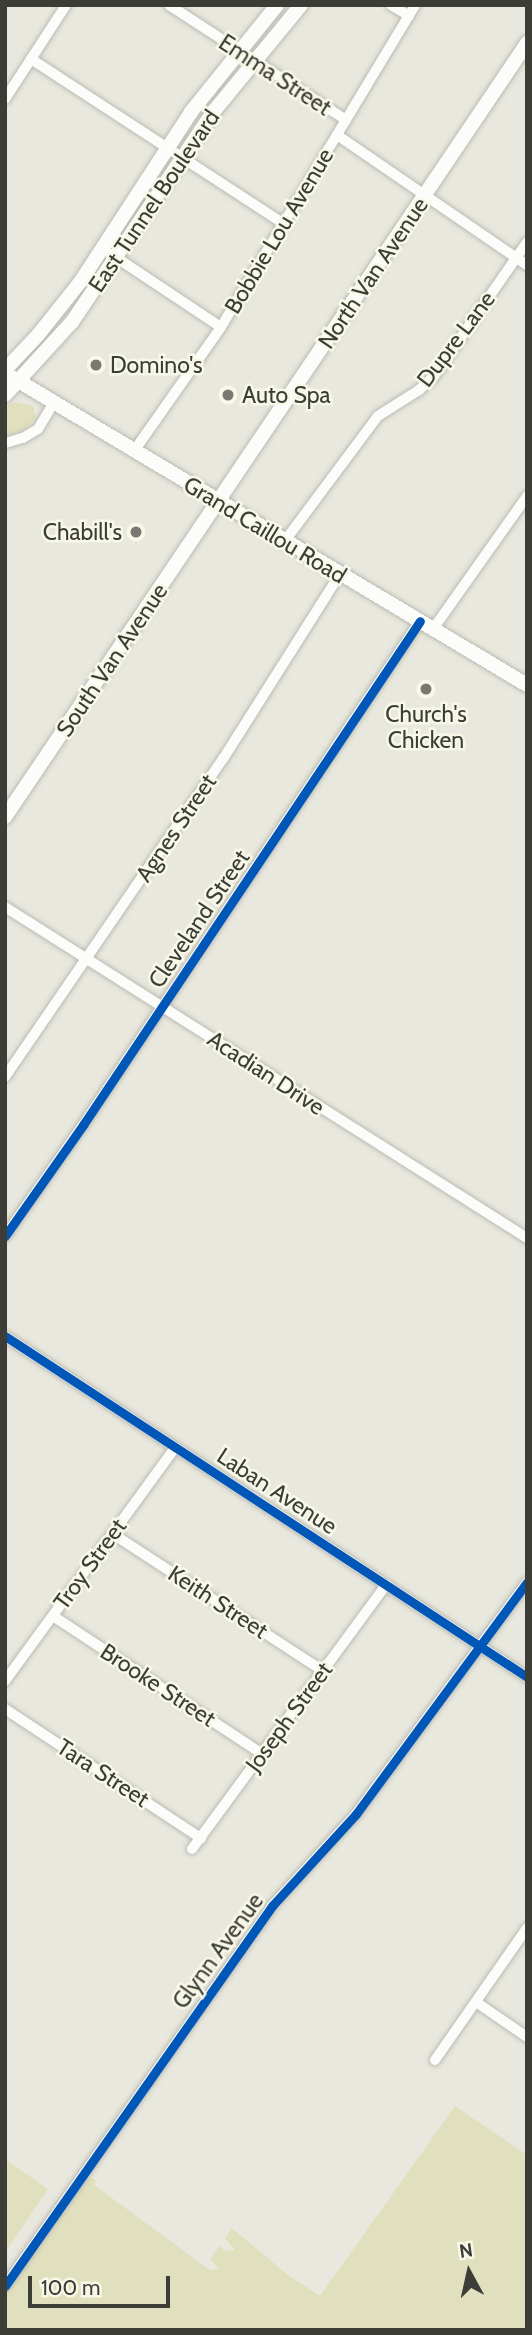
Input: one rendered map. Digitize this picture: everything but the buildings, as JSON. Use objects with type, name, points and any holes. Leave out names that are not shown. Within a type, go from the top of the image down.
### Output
[{"type":"main road","name":"East Tunnel Boulevard","points":[[5,371],[38,335],[102,248],[167,148],[238,51],[277,5]]},
{"type":"main road","name":"East Tunnel Boulevard","points":[[5,395],[21,382],[72,322],[253,60],[301,5]]},
{"type":"main road","name":"North Van Avenue","points":[[217,502],[527,43]]},
{"type":"main road","name":"Grand Caillou Road","points":[[5,371],[217,502],[527,685]]},
{"type":"main road","name":"South Van Avenue","points":[[5,817],[217,502]]},
{"type":"street","points":[[5,99],[66,5]]},
{"type":"street","name":"Emma Street","points":[[169,5],[346,120]]},
{"type":"street","points":[[391,5],[408,16]]},
{"type":"street","name":"Bobbie Lou Avenue","points":[[134,451],[221,327],[415,5]]},
{"type":"street","points":[[31,59],[284,224]]},
{"type":"street","points":[[337,135],[527,265]]},
{"type":"street","name":"Dupre Lane","points":[[284,542],[378,416],[419,390],[434,376],[527,242]]},
{"type":"street","points":[[102,248],[221,327]]},
{"type":"street","points":[[5,443],[23,438],[38,429],[54,402]]},
{"type":"street","points":[[433,629],[527,496]]},
{"type":"street","name":"Agnes Street","points":[[5,1077],[223,759],[340,574]]},
{"type":"street","name":"Cleveland Street","points":[[5,1236],[163,1007],[420,621]]},
{"type":"street","name":"Acadian Drive","points":[[5,907],[527,1238]]},
{"type":"street","name":"Laban Avenue","points":[[5,1336],[527,1677]]},
{"type":"street","name":"Troy Street","points":[[5,1681],[176,1447]]},
{"type":"street","name":"Keith Street","points":[[113,1534],[323,1671]]},
{"type":"street","name":"Glynn Avenue","points":[[5,2286],[272,1906],[356,1814],[527,1583]]},
{"type":"street","name":"Joseph Street","points":[[192,1849],[386,1585]]},
{"type":"street","name":"Brooke Street","points":[[53,1616],[262,1754]]},
{"type":"street","name":"Tara Street","points":[[5,1709],[201,1838]]},
{"type":"street","points":[[435,2060],[527,1928]]},
{"type":"street","points":[[476,2002],[527,2037]]},
{"type":"green space","points":[[14,402],[33,406],[36,417],[26,429],[5,437],[5,406]]},
{"type":"green space","points":[[455,2106],[527,2155],[527,2330],[5,2330],[5,2292],[82,2182],[91,2178],[97,2181],[94,2185],[210,2270],[219,2269],[210,2259],[219,2246],[227,2251],[235,2250],[225,2238],[232,2228],[288,2275],[320,2296]]},
{"type":"green space","points":[[5,2159],[48,2189],[5,2253]]},
{"type":"cycle path","points":[[5,1236],[83,1125],[420,621]]},
{"type":"cycle path","points":[[5,1336],[527,1677]]},
{"type":"cycle path","points":[[5,2286],[272,1906],[356,1814],[527,1582]]},
{"type":"place","name":"Domino's","points":[[96,365]]},
{"type":"place","name":"Auto Spa","points":[[228,395]]},
{"type":"place","name":"Chabill's","points":[[136,532]]},
{"type":"place","name":"Church's Chicken","points":[[426,689]]}]
